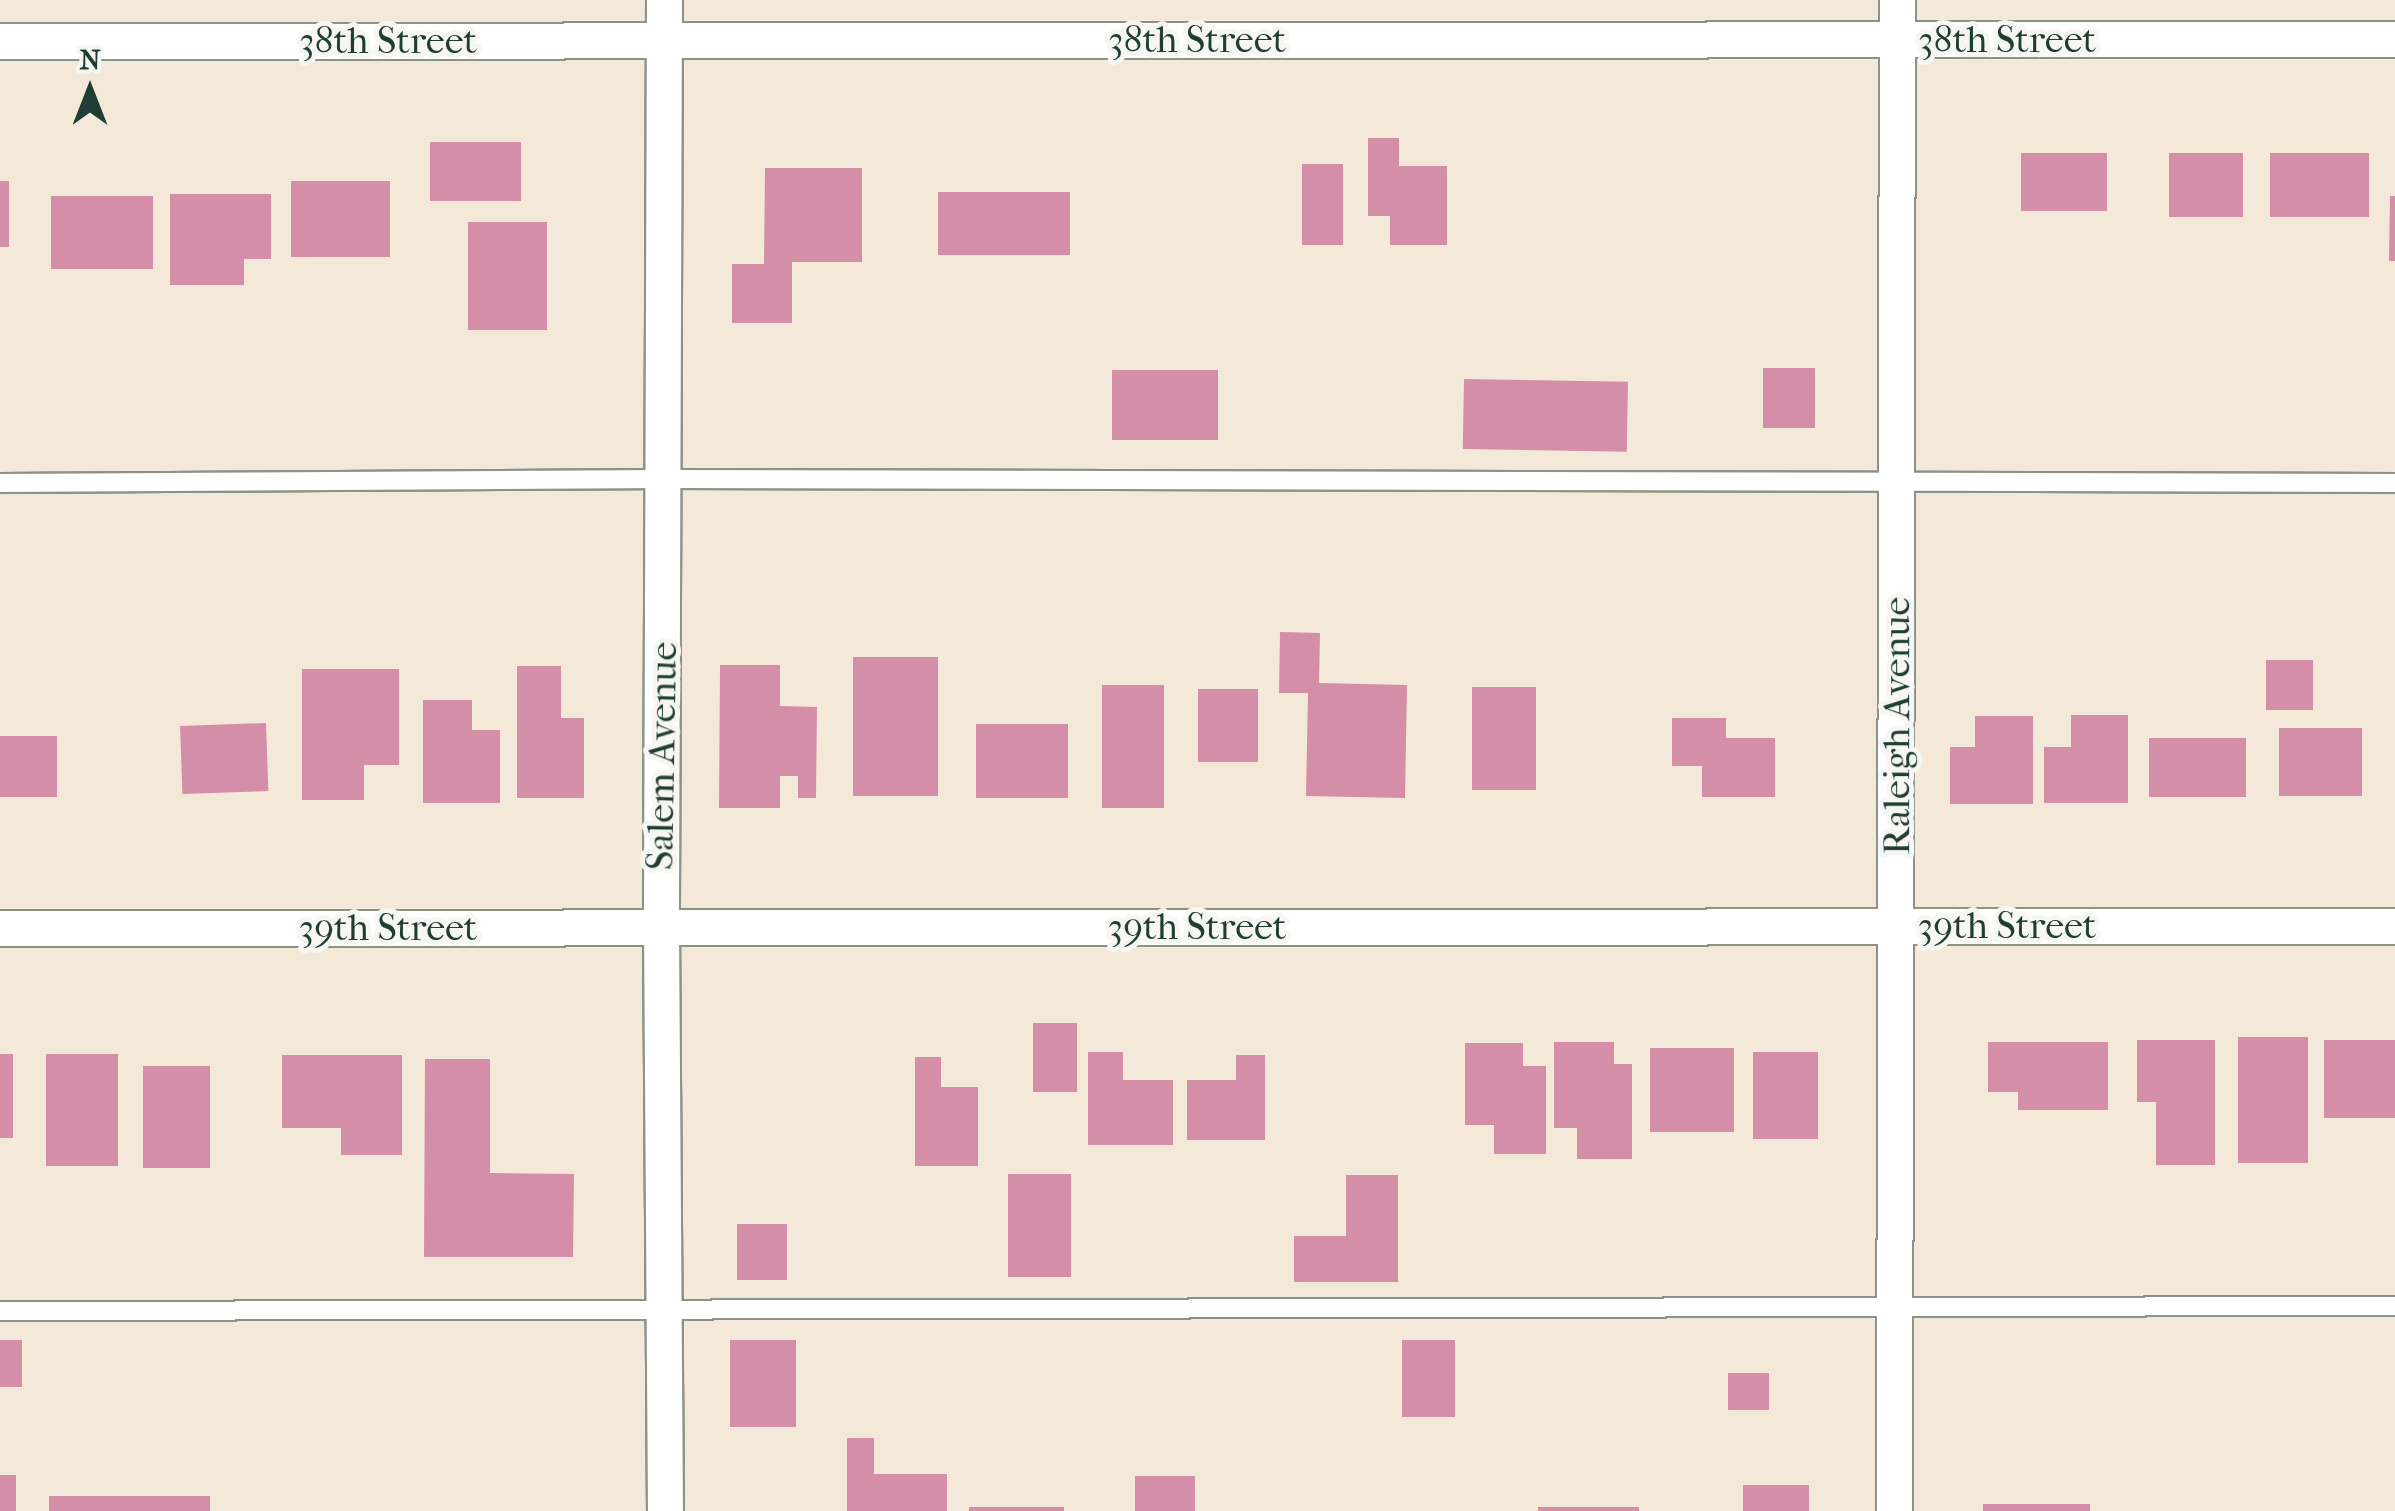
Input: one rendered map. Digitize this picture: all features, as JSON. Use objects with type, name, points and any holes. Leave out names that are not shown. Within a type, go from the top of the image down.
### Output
[{"type":"street","name":"Salem Avenue","points":[[664,0],[661,928],[665,1511]]},
{"type":"street","name":"Raleigh Avenue","points":[[1894,1511],[1896,0]]},
{"type":"street","name":"38th Street","points":[[0,41],[2395,39]]},
{"type":"street","name":"39th Street","points":[[0,928],[2395,926]]},
{"type":"lane","points":[[0,483],[665,478],[2395,483]]},
{"type":"lane","points":[[0,1311],[2395,1306]]},
{"type":"building","points":[[1368,138],[1399,138],[1399,166],[1447,166],[1447,245],[1390,245],[1390,216],[1368,216]]},
{"type":"building","points":[[430,142],[521,142],[521,201],[430,201]]},
{"type":"building","points":[[2021,153],[2107,153],[2107,211],[2021,211]]},
{"type":"building","points":[[2169,153],[2243,153],[2243,217],[2169,217]]},
{"type":"building","points":[[2270,153],[2369,153],[2369,217],[2270,217]]},
{"type":"building","points":[[1302,164],[1343,164],[1343,245],[1302,245]]},
{"type":"building","points":[[765,168],[862,168],[862,262],[792,262],[792,323],[732,323],[732,264],[764,264]]},
{"type":"building","points":[[0,181],[9,181],[9,247],[0,247]]},
{"type":"building","points":[[291,181],[390,181],[390,257],[291,257]]},
{"type":"building","points":[[938,192],[1070,192],[1070,255],[938,255]]},
{"type":"building","points":[[170,194],[271,194],[271,259],[244,259],[244,285],[170,285]]},
{"type":"building","points":[[51,196],[153,196],[153,269],[51,269]]},
{"type":"building","points":[[2390,196],[2395,196],[2395,261],[2389,261]]},
{"type":"building","points":[[468,222],[547,222],[547,330],[468,330]]},
{"type":"building","points":[[1763,368],[1815,368],[1815,428],[1763,428]]},
{"type":"building","points":[[1112,370],[1218,370],[1218,440],[1112,440]]},
{"type":"building","points":[[1464,379],[1628,382],[1627,452],[1463,449]]},
{"type":"building","points":[[1280,632],[1320,633],[1319,683],[1407,685],[1405,798],[1306,796],[1308,693],[1279,693]]},
{"type":"building","points":[[853,657],[938,657],[938,796],[853,796]]},
{"type":"building","points":[[2266,660],[2313,660],[2313,710],[2266,710]]},
{"type":"building","points":[[720,665],[780,665],[780,706],[817,707],[816,798],[798,798],[798,776],[780,776],[780,808],[719,808]]},
{"type":"building","points":[[517,666],[561,666],[561,718],[584,718],[584,798],[517,798]]},
{"type":"building","points":[[302,669],[399,669],[399,765],[364,765],[364,800],[302,800]]},
{"type":"building","points":[[1102,685],[1164,685],[1164,808],[1102,808]]},
{"type":"building","points":[[1472,687],[1536,687],[1536,790],[1472,790]]},
{"type":"building","points":[[1198,689],[1258,689],[1258,762],[1198,762]]},
{"type":"building","points":[[423,700],[472,700],[472,730],[500,730],[500,803],[423,803]]},
{"type":"building","points":[[2071,715],[2128,715],[2128,803],[2044,803],[2044,747],[2071,747]]},
{"type":"building","points":[[1975,716],[2033,716],[2033,804],[1950,804],[1950,747],[1975,747]]},
{"type":"building","points":[[1672,718],[1726,718],[1726,738],[1775,738],[1775,797],[1702,797],[1702,766],[1672,766]]},
{"type":"building","points":[[266,723],[268,791],[182,794],[180,726]]},
{"type":"building","points":[[976,724],[1068,724],[1068,798],[976,798]]},
{"type":"building","points":[[2279,728],[2362,728],[2362,796],[2279,796]]},
{"type":"building","points":[[0,736],[57,736],[57,797],[0,797]]},
{"type":"building","points":[[2149,738],[2246,738],[2246,797],[2149,797]]},
{"type":"building","points":[[1033,1023],[1077,1023],[1077,1092],[1033,1092]]},
{"type":"building","points":[[2238,1037],[2308,1037],[2308,1163],[2238,1163]]},
{"type":"building","points":[[2137,1040],[2215,1040],[2215,1165],[2156,1165],[2156,1102],[2137,1102]]},
{"type":"building","points":[[2324,1040],[2395,1040],[2395,1118],[2324,1118]]},
{"type":"building","points":[[1554,1042],[1614,1042],[1614,1064],[1632,1064],[1632,1159],[1577,1159],[1577,1128],[1554,1128]]},
{"type":"building","points":[[1988,1042],[2108,1042],[2108,1110],[2018,1110],[2018,1092],[1988,1092]]},
{"type":"building","points":[[1465,1043],[1523,1043],[1523,1066],[1546,1066],[1546,1154],[1494,1154],[1494,1125],[1465,1125]]},
{"type":"building","points":[[1650,1048],[1734,1048],[1734,1132],[1650,1132]]},
{"type":"building","points":[[1088,1052],[1123,1052],[1123,1080],[1173,1080],[1173,1145],[1088,1145]]},
{"type":"building","points":[[1753,1052],[1818,1052],[1818,1139],[1753,1139]]},
{"type":"building","points":[[0,1054],[13,1054],[13,1138],[0,1138]]},
{"type":"building","points":[[46,1054],[118,1054],[118,1166],[46,1166]]},
{"type":"building","points":[[282,1055],[402,1055],[402,1155],[341,1155],[341,1128],[282,1128]]},
{"type":"building","points":[[1236,1055],[1265,1055],[1265,1140],[1187,1140],[1187,1080],[1236,1080]]},
{"type":"building","points":[[915,1057],[941,1057],[941,1087],[978,1087],[978,1166],[915,1166]]},
{"type":"building","points":[[425,1059],[490,1059],[490,1173],[574,1174],[573,1257],[424,1257]]},
{"type":"building","points":[[143,1066],[210,1066],[210,1168],[143,1168]]},
{"type":"building","points":[[1008,1174],[1071,1174],[1071,1277],[1008,1277]]},
{"type":"building","points":[[1346,1175],[1398,1175],[1398,1282],[1294,1282],[1294,1236],[1346,1236]]},
{"type":"building","points":[[737,1224],[787,1224],[787,1280],[737,1280]]},
{"type":"building","points":[[0,1340],[22,1340],[22,1387],[0,1387]]},
{"type":"building","points":[[730,1340],[796,1340],[796,1427],[730,1427]]},
{"type":"building","points":[[1402,1340],[1455,1340],[1455,1417],[1402,1417]]},
{"type":"building","points":[[1728,1373],[1769,1373],[1769,1410],[1728,1410]]},
{"type":"building","points":[[847,1438],[874,1438],[874,1474],[947,1474],[947,1511],[847,1511]]},
{"type":"building","points":[[0,1475],[16,1475],[16,1511],[0,1511]]},
{"type":"building","points":[[1135,1476],[1195,1476],[1195,1511],[1135,1511]]},
{"type":"building","points":[[1743,1485],[1809,1485],[1809,1511],[1743,1511]]},
{"type":"building","points":[[49,1496],[210,1496],[210,1511],[49,1511]]},
{"type":"building","points":[[1983,1504],[2090,1504],[2090,1511],[1983,1511]]},
{"type":"building","points":[[969,1507],[1064,1507],[1064,1511],[969,1511]]},
{"type":"building","points":[[1538,1507],[1639,1507],[1639,1511],[1538,1511]]}]
